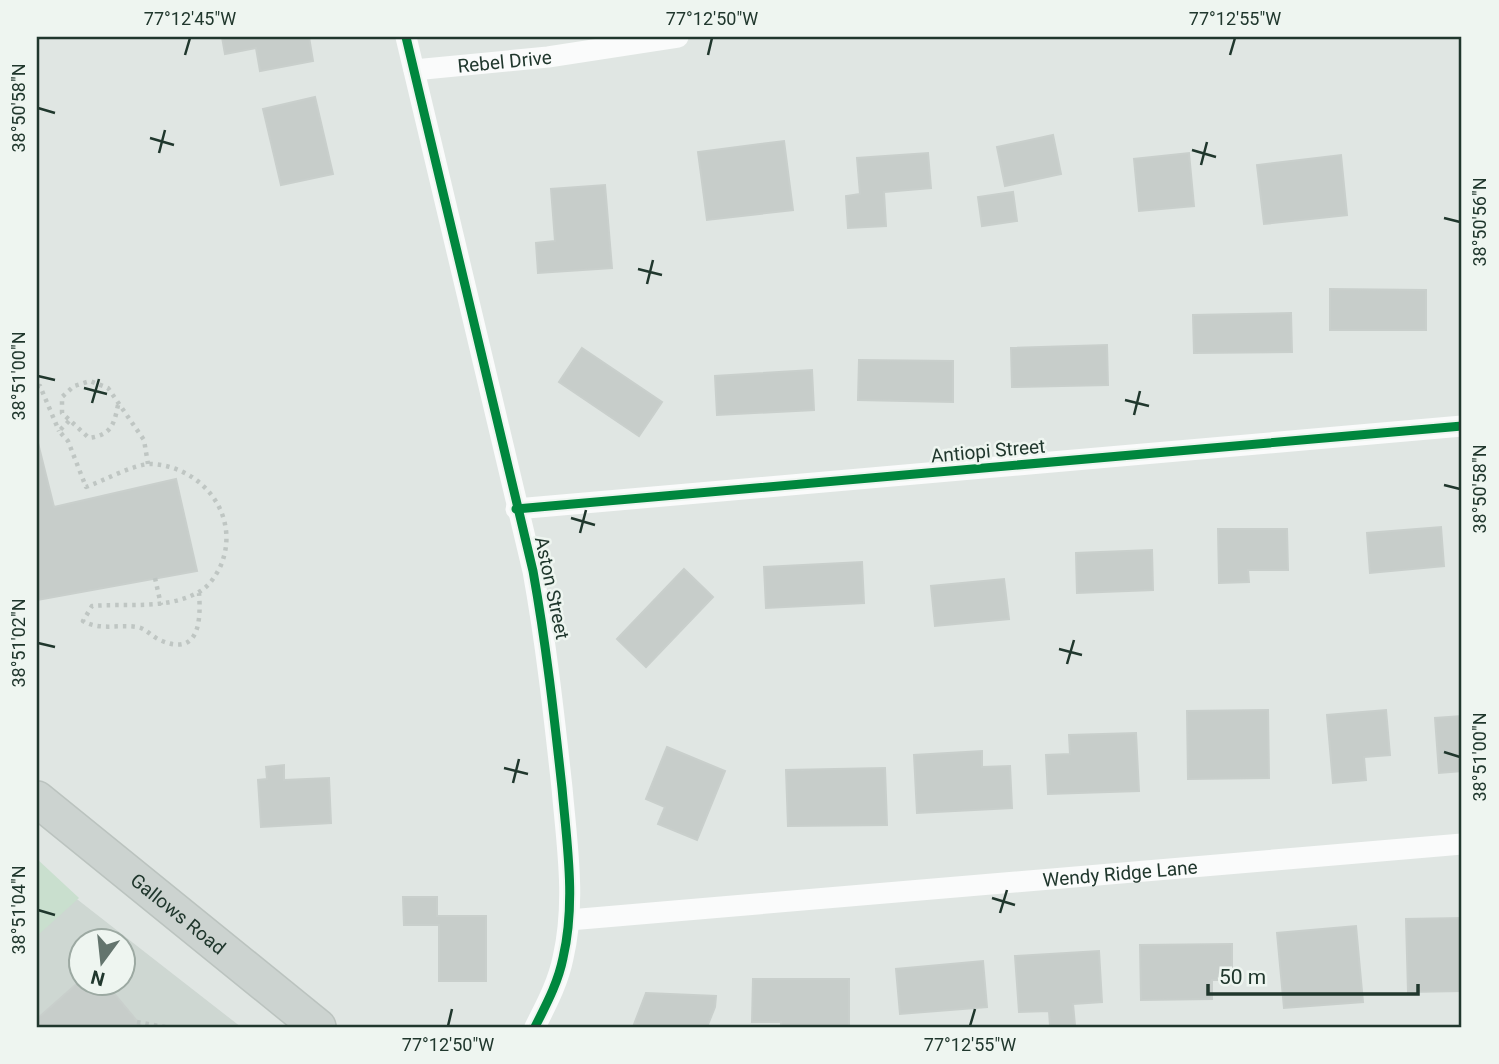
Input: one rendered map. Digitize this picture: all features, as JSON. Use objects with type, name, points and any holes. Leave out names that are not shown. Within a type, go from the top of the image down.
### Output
[{"type":"main road","name":"Gallows Road","points":[[37,799],[318,1027]]},
{"type":"street","name":"Aston Street","points":[[406,37],[516,509],[533,571],[545,642],[569,858],[569,920],[563,959],[553,991],[535,1027]]},
{"type":"street","name":"Rebel Drive","points":[[414,70],[548,57],[678,37]]},
{"type":"street","name":"Antiopi Street","points":[[516,509],[1462,426]]},
{"type":"street","name":"Wendy Ridge Lane","points":[[569,920],[1462,844]]},
{"type":"path","points":[[118,405],[113,426],[103,436],[89,438],[62,413],[62,397],[74,386],[90,381],[108,388],[144,440],[148,464]]},
{"type":"path","points":[[37,386],[40,386],[59,431],[68,441],[86,487],[148,464],[178,467],[205,485],[220,508],[227,526],[226,552],[216,577],[199,593],[161,605],[130,603],[92,606],[83,621],[94,627],[139,627],[161,641],[179,645],[194,638],[201,623],[199,593]]},
{"type":"path","points":[[59,431],[69,421]]},
{"type":"path","points":[[155,578],[161,605]]},
{"type":"path","points":[[137,1022],[165,1027]]},
{"type":"shaded area","points":[[37,868],[114,928],[66,928],[66,998],[136,998],[136,945],[241,1027],[37,1027]]},
{"type":"green space","points":[[37,859],[79,898],[37,936]]},
{"type":"building","points":[[222,37],[309,37],[313,61],[260,71],[256,48],[225,54]]},
{"type":"building","points":[[315,97],[333,174],[281,185],[263,109]]},
{"type":"building","points":[[1053,135],[1061,174],[1005,186],[997,147]]},
{"type":"building","points":[[784,141],[793,210],[707,220],[698,152]]},
{"type":"building","points":[[928,153],[931,188],[884,192],[886,226],[848,228],[846,196],[860,194],[857,158]]},
{"type":"building","points":[[1189,153],[1194,206],[1139,211],[1134,159]]},
{"type":"building","points":[[1341,155],[1347,215],[1264,224],[1257,165]]},
{"type":"building","points":[[605,185],[612,268],[538,273],[536,243],[555,241],[551,189]]},
{"type":"building","points":[[1013,192],[1017,221],[982,226],[978,197]]},
{"type":"building","points":[[1330,289],[1426,290],[1426,330],[1330,330]]},
{"type":"building","points":[[1291,313],[1292,352],[1194,353],[1193,315]]},
{"type":"building","points":[[1107,345],[1108,385],[1012,387],[1011,348]]},
{"type":"building","points":[[582,348],[662,402],[639,436],[559,382]]},
{"type":"building","points":[[859,360],[953,361],[953,402],[858,400]]},
{"type":"building","points":[[812,370],[814,410],[717,415],[715,376]]},
{"type":"building","points":[[37,439],[54,507],[176,479],[197,571],[37,600]]},
{"type":"building","points":[[1441,527],[1444,566],[1370,573],[1367,533]]},
{"type":"building","points":[[1218,529],[1287,529],[1288,570],[1248,570],[1249,582],[1219,583]]},
{"type":"building","points":[[1152,550],[1153,590],[1077,593],[1076,553]]},
{"type":"building","points":[[862,562],[864,603],[766,608],[764,567]]},
{"type":"building","points":[[684,569],[713,597],[646,667],[617,639]]},
{"type":"building","points":[[1004,579],[1009,619],[935,626],[931,586]]},
{"type":"building","points":[[1268,710],[1269,778],[1188,779],[1187,711]]},
{"type":"building","points":[[1386,710],[1390,755],[1364,757],[1366,780],[1333,783],[1327,715]]},
{"type":"building","points":[[1462,716],[1462,771],[1439,773],[1435,718]]},
{"type":"building","points":[[1136,733],[1139,791],[1048,794],[1046,755],[1070,754],[1069,735]]},
{"type":"building","points":[[667,747],[725,771],[697,840],[658,824],[665,807],[646,799]]},
{"type":"building","points":[[982,751],[982,767],[1010,766],[1012,808],[917,813],[914,755]]},
{"type":"building","points":[[284,765],[284,780],[329,778],[331,823],[261,827],[258,780],[267,779],[266,767]]},
{"type":"building","points":[[885,768],[887,825],[788,826],[786,770]]},
{"type":"building","points":[[403,897],[437,897],[437,916],[486,916],[486,981],[439,981],[439,925],[404,925]]},
{"type":"building","points":[[1462,918],[1462,991],[1408,992],[1406,919]]},
{"type":"building","points":[[1356,926],[1363,1002],[1284,1008],[1277,933]]},
{"type":"building","points":[[1232,944],[1232,980],[1212,980],[1212,999],[1141,1000],[1140,945]]},
{"type":"building","points":[[1099,951],[1102,1002],[1073,1004],[1075,1025],[1050,1026],[1049,1011],[1019,1012],[1015,956]]},
{"type":"building","points":[[983,961],[987,1007],[900,1014],[896,969]]},
{"type":"building","points":[[753,979],[849,979],[849,1027],[781,1027],[781,1022],[752,1022]]},
{"type":"building","points":[[66,993],[66,998],[118,998],[142,1027],[37,1027],[37,1019]]},
{"type":"building","points":[[646,993],[716,996],[715,1007],[707,1027],[633,1027]]},
{"type":"cycle path","points":[[406,37],[533,571],[542,625],[562,788],[570,895],[563,958],[551,994],[535,1027]]},
{"type":"cycle path","points":[[516,509],[1462,426]]}]
